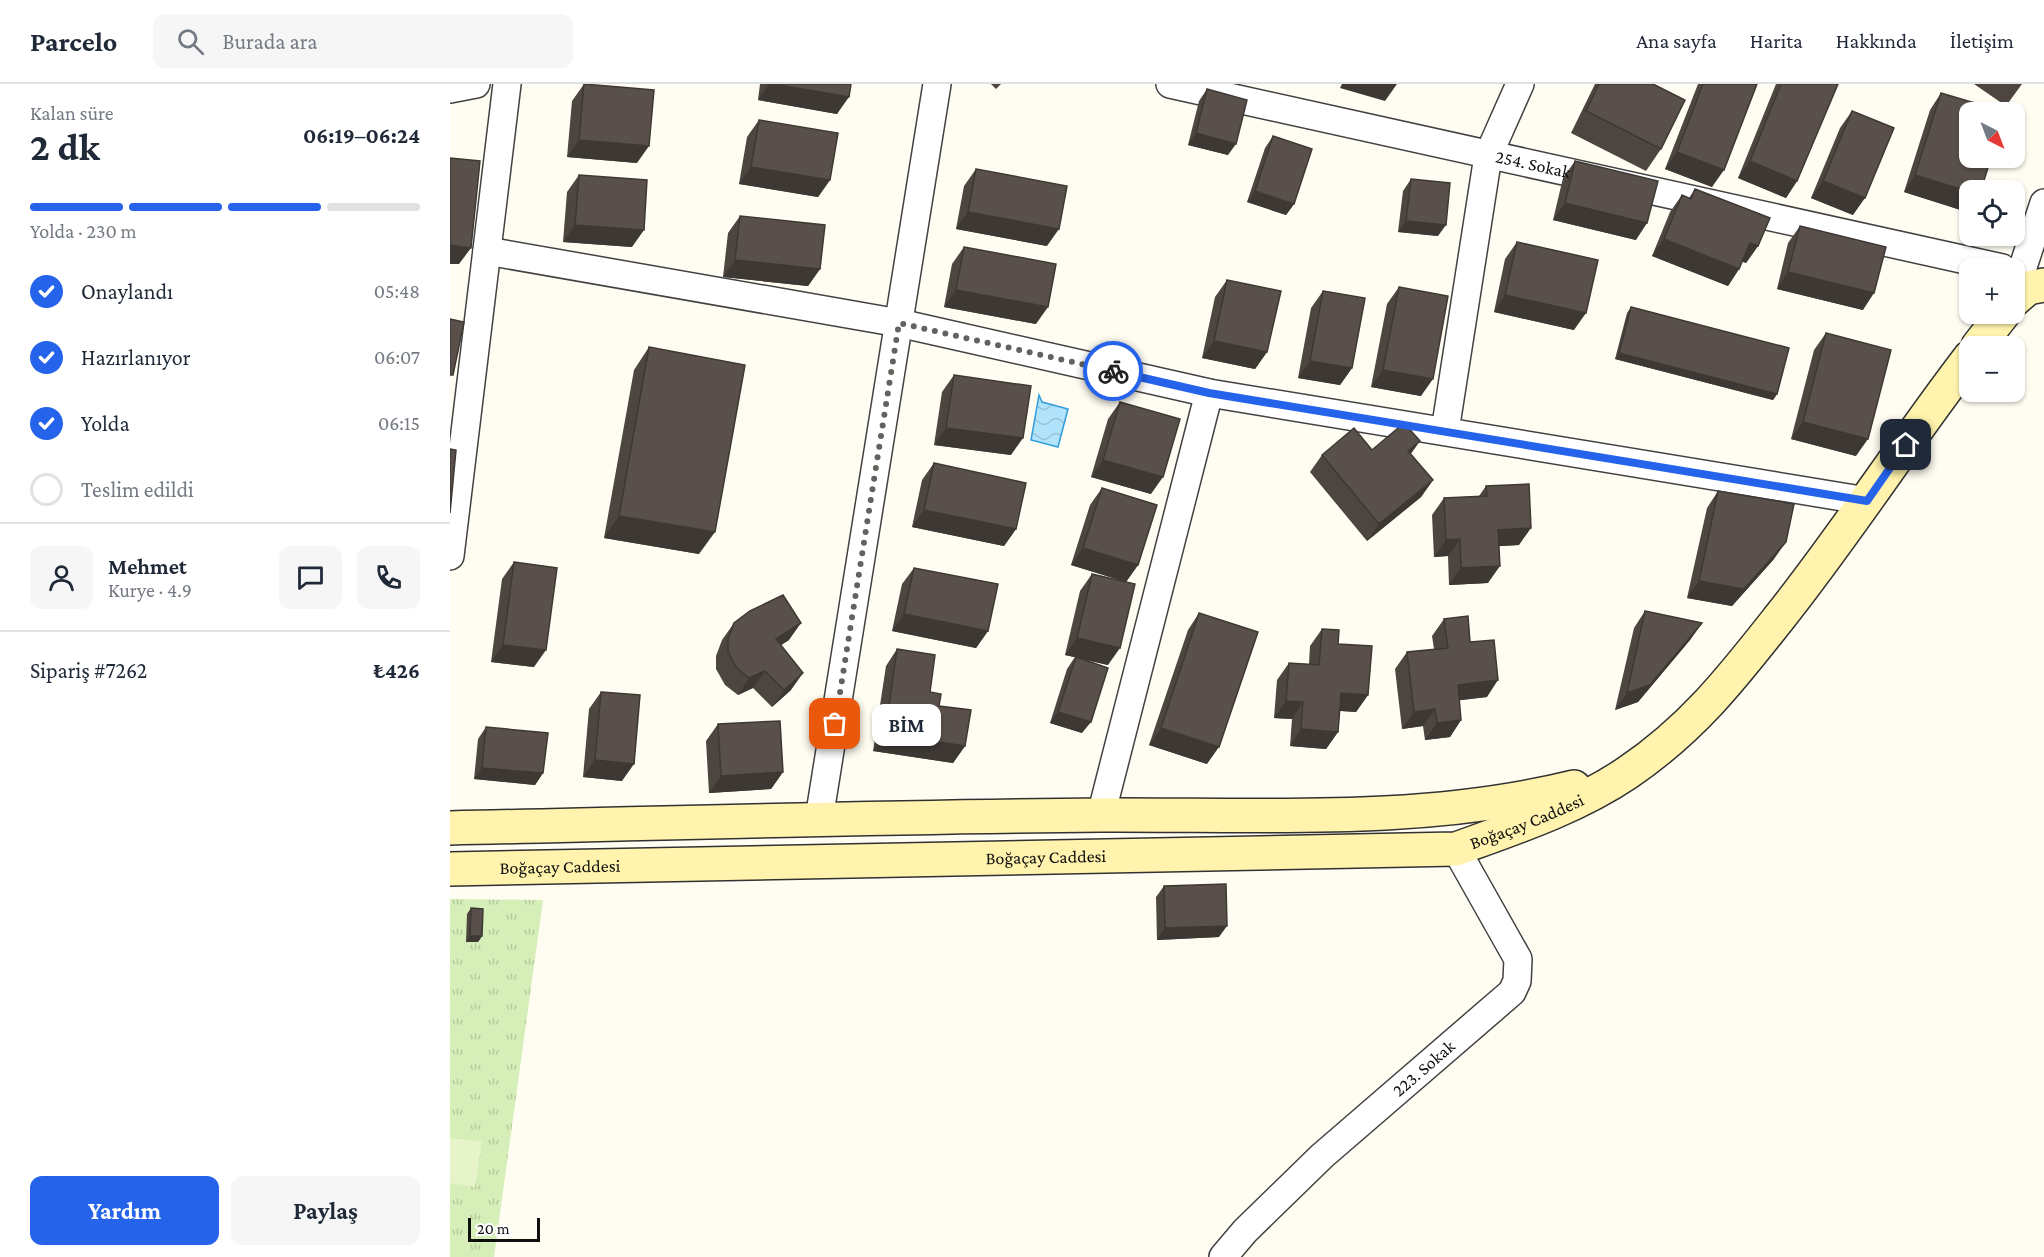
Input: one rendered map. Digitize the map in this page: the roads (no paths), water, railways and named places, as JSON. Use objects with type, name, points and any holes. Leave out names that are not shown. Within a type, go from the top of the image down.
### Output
[{"type":"main road","name":"Boğaçay Caddesi","points":[[450,869],[1456,849],[1543,817],[1625,774],[1688,726],[1730,680],[1821,565],[1959,372]]},
{"type":"main road","name":"Boğaçay Caddesi","points":[[450,828],[819,819],[1392,814],[1532,797],[1625,774]]},
{"type":"street","points":[[450,89],[476,84]]},
{"type":"street","points":[[450,556],[507,84]]},
{"type":"street","points":[[819,819],[937,84]]},
{"type":"street","name":"254. Sokak","points":[[1170,84],[1197,88],[1959,266]]},
{"type":"street","points":[[1444,431],[1488,156],[1520,84]]},
{"type":"street","points":[[2025,267],[2044,203]]},
{"type":"street","points":[[487,251],[899,323],[1209,393],[1867,501]]},
{"type":"street","points":[[1101,815],[1209,393]]},
{"type":"street","name":"223. Sokak","points":[[1223,1257],[1245,1231],[1322,1156],[1512,992],[1517,981],[1518,959],[1456,849]]},
{"type":"water","points":[[1039,395],[1042,402],[1068,409],[1058,447],[1031,440]]},
{"type":"place","name":"BİM","points":[[835,724]]}]
